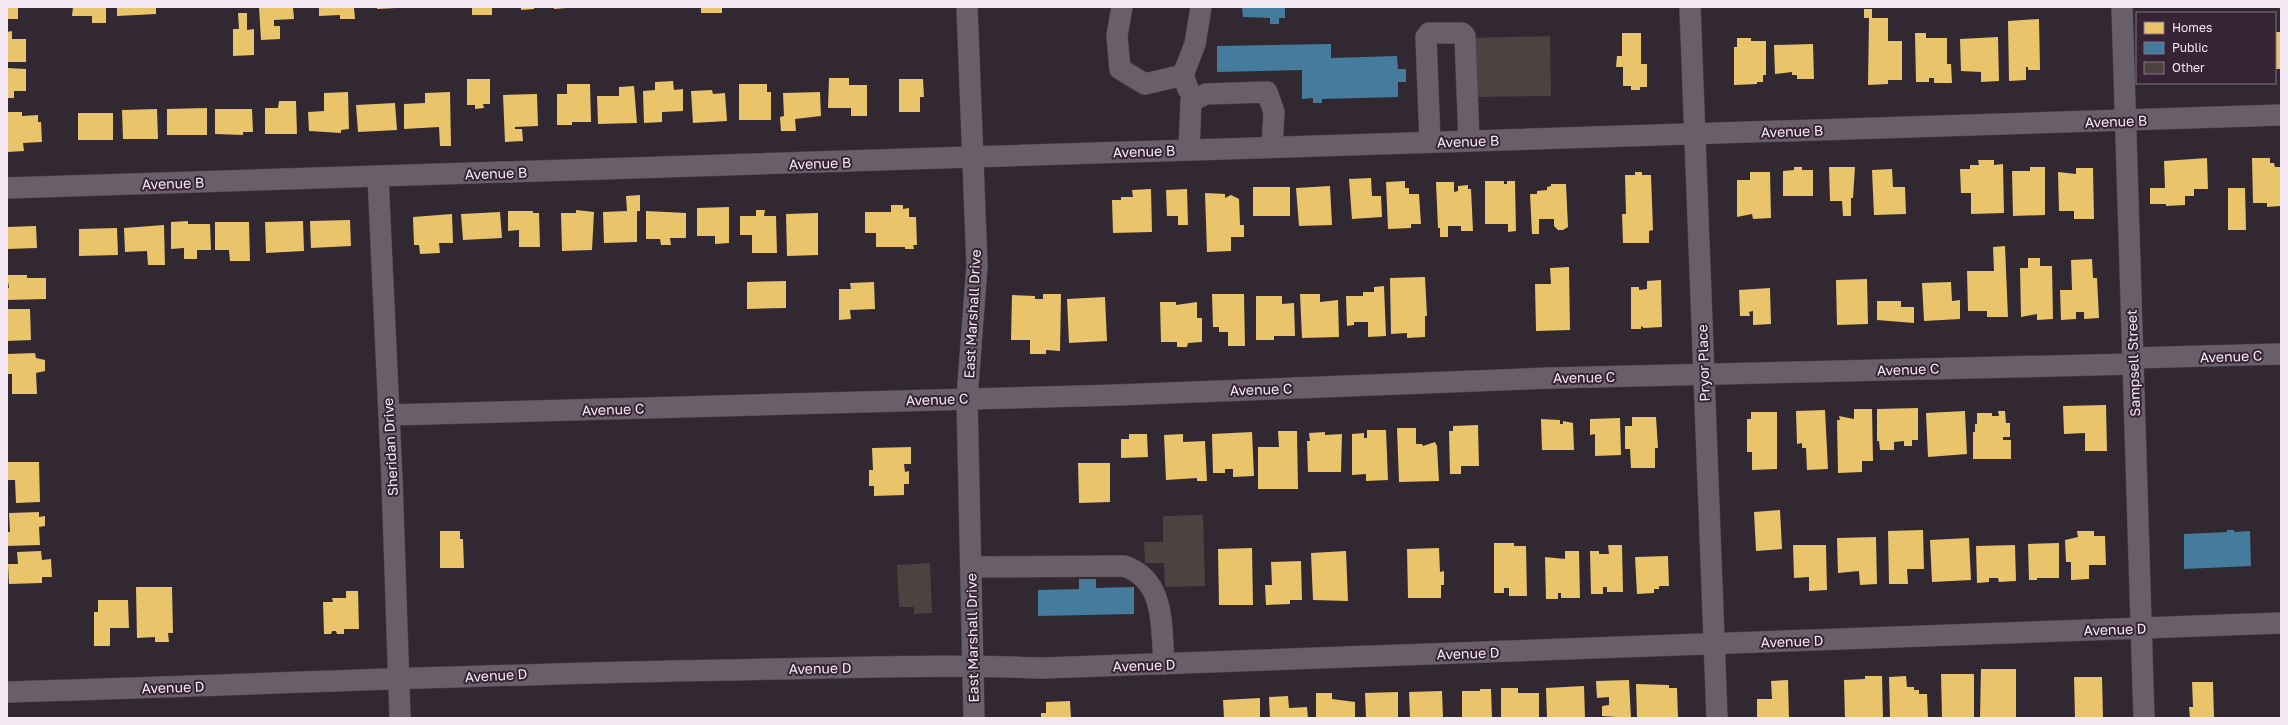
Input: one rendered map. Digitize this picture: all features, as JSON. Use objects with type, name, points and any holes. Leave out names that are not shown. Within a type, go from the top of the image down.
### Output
[{"type":"street","name":"East Marshall Drive","points":[[967,7],[977,266],[967,398],[974,718]]},
{"type":"street","points":[[1122,7],[1117,36],[1120,69],[1145,84],[1183,75]]},
{"type":"street","points":[[1189,150],[1192,101],[1183,75],[1195,44],[1202,7]]},
{"type":"street","name":"Pryor Place","points":[[1690,7],[1717,718]]},
{"type":"street","name":"Sampsell Street","points":[[2122,7],[2144,718]]},
{"type":"street","points":[[1430,142],[1426,37],[1429,33],[1462,33],[1465,36],[1469,141]]},
{"type":"street","points":[[1192,101],[1206,94],[1267,92],[1274,112],[1272,147]]},
{"type":"street","name":"Avenue B","points":[[7,188],[2281,115]]},
{"type":"street","name":"Sheridan Drive","points":[[378,177],[389,415],[400,718]]},
{"type":"street","name":"Avenue C","points":[[389,415],[1117,395],[1550,378],[2133,361],[2281,354]]},
{"type":"street","points":[[971,567],[1124,566],[1138,570],[1152,585],[1160,608],[1164,664]]},
{"type":"street","name":"Avenue D","points":[[7,692],[398,680],[565,672],[972,666],[1043,668],[2281,623]]},
{"type":"building: Homes","points":[[7,7],[18,7],[18,19],[7,19]]},
{"type":"building: Homes","points":[[73,7],[106,7],[106,23],[92,23],[92,16],[72,16]]},
{"type":"building: Homes","points":[[117,7],[156,7],[156,14],[117,16]]},
{"type":"building: Homes","points":[[259,7],[293,7],[294,19],[274,20],[274,26],[280,26],[280,39],[261,40]]},
{"type":"building: Homes","points":[[319,7],[354,7],[355,19],[340,19],[340,15],[319,16]]},
{"type":"building: Homes","points":[[377,7],[396,7],[396,8],[377,9]]},
{"type":"building: Homes","points":[[472,7],[492,7],[492,15],[472,15]]},
{"type":"building: Homes","points":[[521,7],[534,7],[534,9],[521,10]]},
{"type":"building: Homes","points":[[554,7],[566,7],[566,8],[554,9]]},
{"type":"building: Homes","points":[[701,7],[722,7],[722,13],[701,13]]},
{"type":"building: Homes","points":[[1864,9],[1872,9],[1872,18],[1888,18],[1888,41],[1902,41],[1902,80],[1888,80],[1888,84],[1868,85],[1869,18],[1864,18]]},
{"type":"building: Homes","points":[[238,13],[247,13],[247,30],[254,29],[254,55],[233,56],[233,29],[239,29]]},
{"type":"building: Homes","points":[[2039,19],[2040,70],[2028,70],[2028,67],[2026,67],[2026,80],[2009,81],[2008,21]]},
{"type":"building: Homes","points":[[12,31],[12,39],[26,39],[26,62],[7,62],[7,32]]},
{"type":"building: Homes","points":[[2276,32],[2281,32],[2281,69],[2276,69]]},
{"type":"building: Homes","points":[[1622,33],[1641,33],[1641,64],[1647,64],[1647,87],[1640,87],[1640,90],[1631,90],[1631,86],[1623,86],[1623,67],[1616,67],[1617,56],[1622,56]]},
{"type":"building: Homes","points":[[1915,33],[1926,33],[1926,38],[1947,38],[1947,64],[1951,64],[1952,83],[1934,83],[1934,78],[1929,78],[1929,82],[1916,82]]},
{"type":"building: Homes","points":[[1998,37],[1999,81],[1981,82],[1981,72],[1961,71],[1960,39]]},
{"type":"building: Homes","points":[[1737,38],[1751,38],[1751,41],[1766,41],[1766,75],[1763,75],[1763,82],[1757,82],[1757,84],[1734,85],[1734,47],[1737,47]]},
{"type":"building: Homes","points":[[1813,44],[1814,79],[1797,79],[1797,75],[1792,75],[1792,72],[1775,74],[1774,45]]},
{"type":"building: Homes","points":[[7,68],[26,69],[26,91],[14,91],[14,98],[7,98]]},
{"type":"building: Homes","points":[[829,78],[849,78],[849,85],[867,85],[867,116],[851,116],[851,108],[828,108]]},
{"type":"building: Homes","points":[[467,79],[490,79],[490,104],[483,104],[484,108],[475,109],[475,105],[467,105]]},
{"type":"building: Homes","points":[[899,79],[923,79],[924,97],[920,97],[920,112],[899,112]]},
{"type":"building: Homes","points":[[673,81],[674,90],[683,89],[683,111],[662,112],[662,122],[644,123],[643,91],[655,90],[655,82]]},
{"type":"building: Homes","points":[[567,84],[590,84],[591,122],[572,122],[572,125],[557,125],[557,94],[567,94]]},
{"type":"building: Homes","points":[[739,84],[767,84],[767,92],[771,92],[771,120],[739,120]]},
{"type":"building: Homes","points":[[634,86],[637,123],[598,124],[597,96],[619,96],[619,87]]},
{"type":"building: Homes","points":[[712,90],[713,94],[725,93],[727,121],[693,123],[691,91]]},
{"type":"building: Homes","points":[[348,92],[349,129],[341,130],[341,133],[309,131],[308,112],[324,111],[324,93]]},
{"type":"building: Homes","points":[[450,92],[451,146],[440,146],[439,127],[404,129],[404,104],[425,103],[425,93]]},
{"type":"building: Homes","points":[[820,92],[821,116],[795,119],[796,131],[781,131],[780,117],[784,116],[783,93]]},
{"type":"building: Homes","points":[[537,94],[538,126],[515,127],[515,129],[522,129],[523,141],[505,142],[503,95]]},
{"type":"building: Homes","points":[[279,101],[296,101],[297,134],[265,134],[265,108],[278,108]]},
{"type":"building: Homes","points":[[395,103],[397,130],[358,132],[356,105]]},
{"type":"building: Homes","points":[[207,108],[207,135],[167,135],[167,109]]},
{"type":"building: Homes","points":[[157,109],[158,139],[123,139],[122,110]]},
{"type":"building: Homes","points":[[215,109],[252,109],[253,132],[243,132],[243,135],[215,134]]},
{"type":"building: Homes","points":[[7,112],[22,112],[22,116],[38,115],[38,122],[41,122],[42,142],[23,143],[24,151],[7,152]]},
{"type":"building: Homes","points":[[78,113],[113,113],[113,140],[78,140]]},
{"type":"building: Homes","points":[[2207,158],[2208,189],[2194,189],[2194,196],[2185,196],[2185,205],[2166,206],[2166,204],[2150,204],[2150,188],[2165,188],[2164,161]]},
{"type":"building: Homes","points":[[2252,158],[2270,158],[2270,163],[2274,163],[2275,167],[2281,167],[2281,206],[2267,207],[2267,203],[2253,203]]},
{"type":"building: Homes","points":[[1978,160],[1994,160],[1994,165],[2003,164],[2004,213],[1971,214],[1971,193],[1961,193],[1960,169],[1970,169],[1970,165],[1979,165]]},
{"type":"building: Homes","points":[[1794,167],[1802,167],[1802,170],[1813,170],[1813,196],[1783,196],[1783,171],[1794,170]]},
{"type":"building: Homes","points":[[1829,167],[1855,167],[1853,198],[1851,198],[1851,216],[1843,216],[1842,201],[1830,201]]},
{"type":"building: Homes","points":[[2030,167],[2045,167],[2045,215],[2013,216],[2012,171],[2030,171]]},
{"type":"building: Homes","points":[[2076,168],[2093,168],[2094,219],[2074,219],[2074,211],[2059,211],[2058,172],[2076,174]]},
{"type":"building: Homes","points":[[1892,169],[1893,187],[1905,187],[1906,214],[1874,215],[1872,170]]},
{"type":"building: Homes","points":[[1635,172],[1642,172],[1642,175],[1651,175],[1653,230],[1649,231],[1649,243],[1623,243],[1622,214],[1626,214],[1625,175],[1635,175]]},
{"type":"building: Homes","points":[[1750,172],[1770,172],[1771,218],[1753,219],[1752,214],[1737,217],[1737,180],[1750,180]]},
{"type":"building: Homes","points":[[1371,178],[1372,196],[1381,196],[1382,217],[1352,219],[1349,179]]},
{"type":"building: Homes","points":[[1405,181],[1405,188],[1409,188],[1409,194],[1419,194],[1421,224],[1411,224],[1411,228],[1388,229],[1386,182]]},
{"type":"building: Homes","points":[[1485,181],[1504,181],[1504,184],[1507,184],[1507,181],[1515,181],[1516,231],[1508,232],[1508,224],[1485,224]]},
{"type":"building: Homes","points":[[1436,182],[1454,182],[1454,192],[1458,191],[1458,186],[1468,185],[1468,189],[1471,189],[1473,231],[1461,231],[1461,226],[1448,226],[1448,237],[1440,237],[1440,228],[1438,228]]},
{"type":"building: Homes","points":[[1551,184],[1566,184],[1568,227],[1563,230],[1558,230],[1554,226],[1554,219],[1539,219],[1539,234],[1532,234],[1530,194],[1537,194],[1537,191],[1547,190],[1547,187],[1551,186]]},
{"type":"building: Homes","points":[[1330,186],[1332,225],[1299,226],[1296,188]]},
{"type":"building: Homes","points":[[1253,187],[1290,187],[1290,216],[1253,216]]},
{"type":"building: Homes","points":[[2228,188],[2245,188],[2246,230],[2228,230]]},
{"type":"building: Homes","points":[[1151,189],[1152,232],[1113,233],[1112,200],[1121,200],[1121,197],[1133,197],[1132,190]]},
{"type":"building: Homes","points":[[1187,189],[1188,225],[1178,225],[1178,216],[1167,216],[1166,190]]},
{"type":"building: Homes","points":[[1205,193],[1225,194],[1225,198],[1231,195],[1239,199],[1240,225],[1244,225],[1244,237],[1231,237],[1231,251],[1207,252]]},
{"type":"building: Homes","points":[[640,195],[640,211],[637,211],[637,242],[604,243],[603,212],[627,211],[626,196]]},
{"type":"building: Homes","points":[[891,205],[903,205],[903,209],[909,208],[909,217],[916,217],[917,245],[913,245],[914,249],[905,249],[905,247],[876,247],[876,233],[865,233],[865,212],[891,212]]},
{"type":"building: Homes","points":[[729,207],[729,243],[715,244],[715,236],[697,236],[697,208]]},
{"type":"building: Homes","points":[[576,210],[594,212],[592,250],[562,251],[561,213],[576,213]]},
{"type":"building: Homes","points":[[756,210],[765,210],[764,216],[776,216],[777,253],[752,253],[752,235],[740,235],[740,216],[756,216]]},
{"type":"building: Homes","points":[[508,211],[533,211],[533,213],[539,213],[540,247],[519,247],[519,230],[508,231]]},
{"type":"building: Homes","points":[[646,211],[686,213],[686,238],[670,238],[671,245],[661,245],[660,239],[646,239]]},
{"type":"building: Homes","points":[[500,212],[502,238],[463,240],[461,214]]},
{"type":"building: Homes","points":[[818,213],[818,255],[787,256],[786,214]]},
{"type":"building: Homes","points":[[452,214],[453,243],[439,243],[440,253],[420,254],[419,245],[414,245],[413,217]]},
{"type":"building: Homes","points":[[350,220],[351,246],[311,248],[310,221]]},
{"type":"building: Homes","points":[[188,221],[188,224],[210,224],[211,250],[197,250],[197,259],[184,259],[184,248],[171,249],[171,222]]},
{"type":"building: Homes","points":[[303,221],[304,251],[266,253],[265,222]]},
{"type":"building: Homes","points":[[215,222],[249,222],[250,261],[230,261],[229,250],[215,250]]},
{"type":"building: Homes","points":[[164,225],[165,265],[148,265],[147,251],[125,252],[124,228]]},
{"type":"building: Homes","points":[[36,226],[37,248],[7,249],[7,227]]},
{"type":"building: Homes","points":[[117,228],[118,255],[79,256],[79,229]]},
{"type":"building: Homes","points":[[2005,246],[2008,317],[1987,317],[1987,311],[1968,311],[1967,271],[1994,271],[1993,247]]},
{"type":"building: Homes","points":[[2028,258],[2040,258],[2040,266],[2052,266],[2053,319],[2037,320],[2037,314],[2021,317],[2020,268],[2028,268]]},
{"type":"building: Homes","points":[[2092,259],[2093,278],[2097,278],[2099,318],[2084,319],[2084,312],[2076,312],[2076,319],[2061,320],[2060,290],[2072,290],[2071,260]]},
{"type":"building: Homes","points":[[1569,267],[1570,330],[1536,331],[1535,284],[1551,284],[1550,268]]},
{"type":"building: Homes","points":[[7,275],[27,275],[27,278],[46,278],[46,299],[7,300],[7,288],[9,288]]},
{"type":"building: Homes","points":[[1425,277],[1427,316],[1425,316],[1425,337],[1407,338],[1407,333],[1391,334],[1390,278]]},
{"type":"building: Homes","points":[[1867,279],[1868,324],[1837,325],[1836,280]]},
{"type":"building: Homes","points":[[1661,280],[1662,327],[1644,328],[1641,326],[1641,329],[1631,329],[1631,287],[1639,287],[1639,290],[1647,289],[1647,281]]},
{"type":"building: Homes","points":[[786,281],[786,308],[747,309],[747,282]]},
{"type":"building: Homes","points":[[874,282],[875,309],[850,310],[851,319],[839,320],[839,289],[851,289],[850,283]]},
{"type":"building: Homes","points":[[1951,282],[1952,301],[1960,300],[1960,319],[1924,321],[1922,283]]},
{"type":"building: Homes","points":[[1384,286],[1386,336],[1368,337],[1368,322],[1354,322],[1354,325],[1347,326],[1346,296],[1363,296],[1363,292],[1374,292],[1374,287]]},
{"type":"building: Homes","points":[[1770,288],[1771,324],[1753,325],[1753,311],[1749,312],[1750,316],[1740,316],[1739,290]]},
{"type":"building: Homes","points":[[1043,294],[1061,294],[1060,351],[1046,350],[1046,354],[1030,354],[1030,340],[1011,340],[1012,295],[1035,296],[1035,299],[1043,299]]},
{"type":"building: Homes","points":[[1212,294],[1244,294],[1245,346],[1228,346],[1228,332],[1219,332],[1219,327],[1213,327]]},
{"type":"building: Homes","points":[[1300,294],[1320,294],[1320,302],[1338,300],[1339,337],[1302,338]]},
{"type":"building: Homes","points":[[1256,296],[1282,296],[1282,304],[1294,303],[1295,336],[1274,336],[1274,340],[1256,340]]},
{"type":"building: Homes","points":[[1105,297],[1107,341],[1069,343],[1067,299]]},
{"type":"building: Homes","points":[[1877,301],[1901,301],[1901,307],[1914,307],[1914,323],[1877,320]]},
{"type":"building: Homes","points":[[1160,302],[1176,302],[1176,305],[1197,302],[1197,318],[1202,318],[1202,342],[1188,343],[1187,347],[1177,347],[1177,342],[1161,342]]},
{"type":"building: Homes","points":[[7,309],[30,309],[31,340],[7,341]]},
{"type":"building: Homes","points":[[35,353],[36,358],[45,360],[45,371],[36,373],[37,394],[12,394],[12,374],[7,374],[7,354]]},
{"type":"building: Homes","points":[[2106,405],[2107,451],[2085,451],[2085,433],[2064,434],[2063,406]]},
{"type":"building: Homes","points":[[1918,408],[1918,440],[1912,440],[1912,446],[1904,446],[1904,441],[1894,442],[1894,450],[1880,450],[1879,441],[1877,441],[1877,409]]},
{"type":"building: Homes","points":[[1854,409],[1872,409],[1873,461],[1862,461],[1862,472],[1838,473],[1837,420],[1840,420],[1839,416],[1854,419]]},
{"type":"building: Homes","points":[[1825,410],[1828,469],[1807,470],[1806,448],[1802,448],[1802,443],[1797,444],[1796,411]]},
{"type":"building: Homes","points":[[1965,411],[1967,454],[1928,457],[1926,413]]},
{"type":"building: Homes","points":[[1998,411],[2005,411],[2006,423],[2010,423],[2010,437],[2003,437],[2003,440],[2011,440],[2011,459],[1973,459],[1973,432],[1975,432],[1975,424],[1977,424],[1977,413],[1992,413],[1992,416],[1999,416]]},
{"type":"building: Homes","points":[[1751,412],[1777,412],[1777,469],[1752,470],[1752,452],[1747,452],[1747,419],[1751,419]]},
{"type":"building: Homes","points":[[1632,417],[1656,417],[1658,448],[1655,448],[1655,468],[1631,468],[1630,449],[1625,449],[1625,426],[1632,426]]},
{"type":"building: Homes","points":[[1620,418],[1621,455],[1595,456],[1595,434],[1590,435],[1590,419]]},
{"type":"building: Homes","points":[[1541,419],[1560,420],[1560,424],[1563,424],[1563,421],[1573,423],[1574,450],[1542,450]]},
{"type":"building: Homes","points":[[1478,425],[1479,466],[1461,466],[1461,474],[1450,474],[1449,431],[1453,431],[1453,426]]},
{"type":"building: Homes","points":[[1397,428],[1416,428],[1416,444],[1422,444],[1423,446],[1435,442],[1437,446],[1439,481],[1399,482]]},
{"type":"building: Homes","points":[[1367,430],[1386,430],[1388,480],[1366,481],[1366,474],[1352,475],[1352,434],[1364,433],[1364,438],[1367,438]]},
{"type":"building: Homes","points":[[1278,431],[1297,431],[1298,489],[1258,489],[1258,447],[1279,447]]},
{"type":"building: Homes","points":[[1252,432],[1254,476],[1233,477],[1233,469],[1225,469],[1225,473],[1213,473],[1212,434]]},
{"type":"building: Homes","points":[[1325,432],[1325,435],[1342,434],[1341,472],[1308,472],[1307,441],[1310,441],[1309,433]]},
{"type":"building: Homes","points":[[1129,434],[1147,434],[1148,457],[1121,458],[1121,439],[1129,439]]},
{"type":"building: Homes","points":[[1183,434],[1183,442],[1205,441],[1207,481],[1197,481],[1197,478],[1166,480],[1164,435]]},
{"type":"building: Homes","points":[[911,447],[911,464],[904,464],[905,472],[909,471],[909,484],[904,484],[904,495],[874,496],[874,486],[869,486],[869,470],[873,470],[872,448]]},
{"type":"building: Homes","points":[[7,462],[39,462],[40,502],[16,503],[15,480],[7,480]]},
{"type":"building: Homes","points":[[1078,463],[1110,463],[1110,502],[1079,503]]},
{"type":"building: Homes","points":[[1780,510],[1782,549],[1756,551],[1754,512]]},
{"type":"building: Homes","points":[[39,512],[39,517],[45,516],[45,526],[39,527],[40,545],[7,546],[7,532],[10,532],[9,513]]},
{"type":"building: Homes","points":[[1923,530],[1924,569],[1907,569],[1908,584],[1889,584],[1888,531]]},
{"type":"building: Homes","points":[[440,531],[460,531],[460,539],[463,539],[464,568],[440,568]]},
{"type":"building: Homes","points":[[2077,531],[2094,531],[2094,536],[2105,536],[2106,565],[2089,565],[2089,579],[2071,580],[2071,562],[2066,562],[2065,540],[2078,537]]},
{"type":"building: Homes","points":[[1876,537],[1877,584],[1860,585],[1859,571],[1838,573],[1837,538]]},
{"type":"building: Homes","points":[[1969,538],[1971,580],[1932,582],[1930,540]]},
{"type":"building: Homes","points":[[1494,543],[1514,543],[1514,546],[1526,546],[1527,596],[1509,596],[1509,588],[1504,588],[1504,593],[1494,593]]},
{"type":"building: Homes","points":[[2059,543],[2059,578],[2037,578],[2037,580],[2029,580],[2028,544]]},
{"type":"building: Homes","points":[[1608,545],[1622,545],[1623,592],[1607,592],[1607,587],[1603,587],[1603,594],[1591,594],[1590,551],[1599,551],[1599,554],[1609,554]]},
{"type":"building: Homes","points":[[1793,545],[1826,545],[1827,590],[1809,591],[1809,577],[1794,578]]},
{"type":"building: Homes","points":[[2015,545],[2016,581],[1999,582],[1998,578],[1989,578],[1989,582],[1977,583],[1976,546]]},
{"type":"building: Homes","points":[[1252,548],[1253,605],[1219,605],[1218,549]]},
{"type":"building: Homes","points":[[1439,548],[1440,572],[1444,571],[1444,585],[1441,585],[1441,598],[1408,598],[1407,549]]},
{"type":"building: Homes","points":[[41,551],[42,560],[51,559],[52,577],[42,577],[42,583],[9,584],[8,564],[18,564],[17,552]]},
{"type":"building: Homes","points":[[1346,551],[1348,601],[1313,600],[1311,553]]},
{"type":"building: Homes","points":[[1565,551],[1579,551],[1580,598],[1561,598],[1561,593],[1558,593],[1558,599],[1546,599],[1545,557],[1565,559]]},
{"type":"building: Homes","points":[[1668,556],[1669,586],[1659,586],[1659,589],[1654,589],[1654,593],[1637,594],[1635,557]]},
{"type":"building: Homes","points":[[1301,561],[1302,600],[1290,600],[1290,604],[1266,605],[1265,585],[1272,585],[1271,562]]},
{"type":"building: Homes","points":[[136,587],[172,587],[173,633],[168,633],[169,642],[155,642],[155,637],[137,638]]},
{"type":"building: Homes","points":[[346,591],[358,591],[359,629],[344,629],[344,634],[337,634],[336,631],[332,631],[331,634],[324,634],[323,602],[333,602],[332,598],[346,598]]},
{"type":"building: Homes","points":[[98,600],[128,600],[129,628],[110,628],[110,646],[94,646],[94,612],[98,612]]},
{"type":"building: Homes","points":[[1981,669],[2016,669],[2016,718],[1980,718]]},
{"type":"building: Homes","points":[[1941,674],[1974,674],[1974,718],[1942,718]]},
{"type":"building: Homes","points":[[1865,676],[1882,676],[1883,718],[1845,718],[1844,680],[1865,679]]},
{"type":"building: Homes","points":[[1906,676],[1907,687],[1914,687],[1914,690],[1919,690],[1919,694],[1927,694],[1928,718],[1890,717],[1889,677]]},
{"type":"building: Homes","points":[[2074,677],[2102,677],[2103,718],[2075,718]]},
{"type":"building: Homes","points":[[1629,680],[1631,718],[1602,716],[1602,706],[1609,705],[1609,697],[1597,698],[1596,681]]},
{"type":"building: Homes","points":[[1788,680],[1789,718],[1757,718],[1757,699],[1772,699],[1771,681]]},
{"type":"building: Homes","points":[[2192,682],[2213,682],[2214,718],[2190,718],[2189,707],[2193,707]]},
{"type":"building: Homes","points":[[1636,684],[1669,685],[1669,688],[1677,688],[1678,718],[1637,718]]},
{"type":"building: Homes","points":[[1584,686],[1585,718],[1547,718],[1546,688]]},
{"type":"building: Homes","points":[[1501,688],[1518,688],[1518,693],[1539,693],[1539,718],[1501,718]]},
{"type":"building: Homes","points":[[1480,689],[1491,689],[1492,718],[1462,718],[1462,691],[1480,691]]},
{"type":"building: Homes","points":[[1442,691],[1443,718],[1410,718],[1409,692]]},
{"type":"building: Homes","points":[[1398,692],[1398,718],[1366,718],[1365,693]]},
{"type":"building: Homes","points":[[1316,693],[1332,693],[1332,699],[1355,702],[1355,718],[1316,718]]},
{"type":"building: Homes","points":[[1288,696],[1289,708],[1307,707],[1308,718],[1270,718],[1269,697]]},
{"type":"building: Homes","points":[[1260,698],[1260,718],[1224,718],[1223,700]]},
{"type":"building: Homes","points":[[1070,701],[1071,718],[1041,718],[1041,713],[1046,713],[1046,702]]},
{"type":"building: Public","points":[[1242,7],[1285,7],[1285,18],[1279,18],[1279,24],[1270,24],[1270,18],[1243,17]]},
{"type":"building: Public","points":[[1331,44],[1331,58],[1397,56],[1398,69],[1406,69],[1406,82],[1398,82],[1398,97],[1322,99],[1322,103],[1313,103],[1313,98],[1302,99],[1302,70],[1217,72],[1217,46]]},
{"type":"building: Public","points":[[2227,530],[2234,530],[2234,532],[2250,531],[2251,566],[2184,569],[2184,534],[2227,532]]},
{"type":"building: Public","points":[[1079,579],[1096,579],[1096,588],[1134,587],[1134,614],[1038,616],[1038,590],[1079,589]]},
{"type":"building: Other","points":[[1550,36],[1551,96],[1473,97],[1472,38]]},
{"type":"building: Other","points":[[1203,515],[1205,586],[1165,587],[1164,563],[1145,563],[1144,542],[1163,542],[1163,516]]},
{"type":"building: Other","points":[[930,563],[932,613],[914,614],[914,607],[899,607],[897,565]]}]
